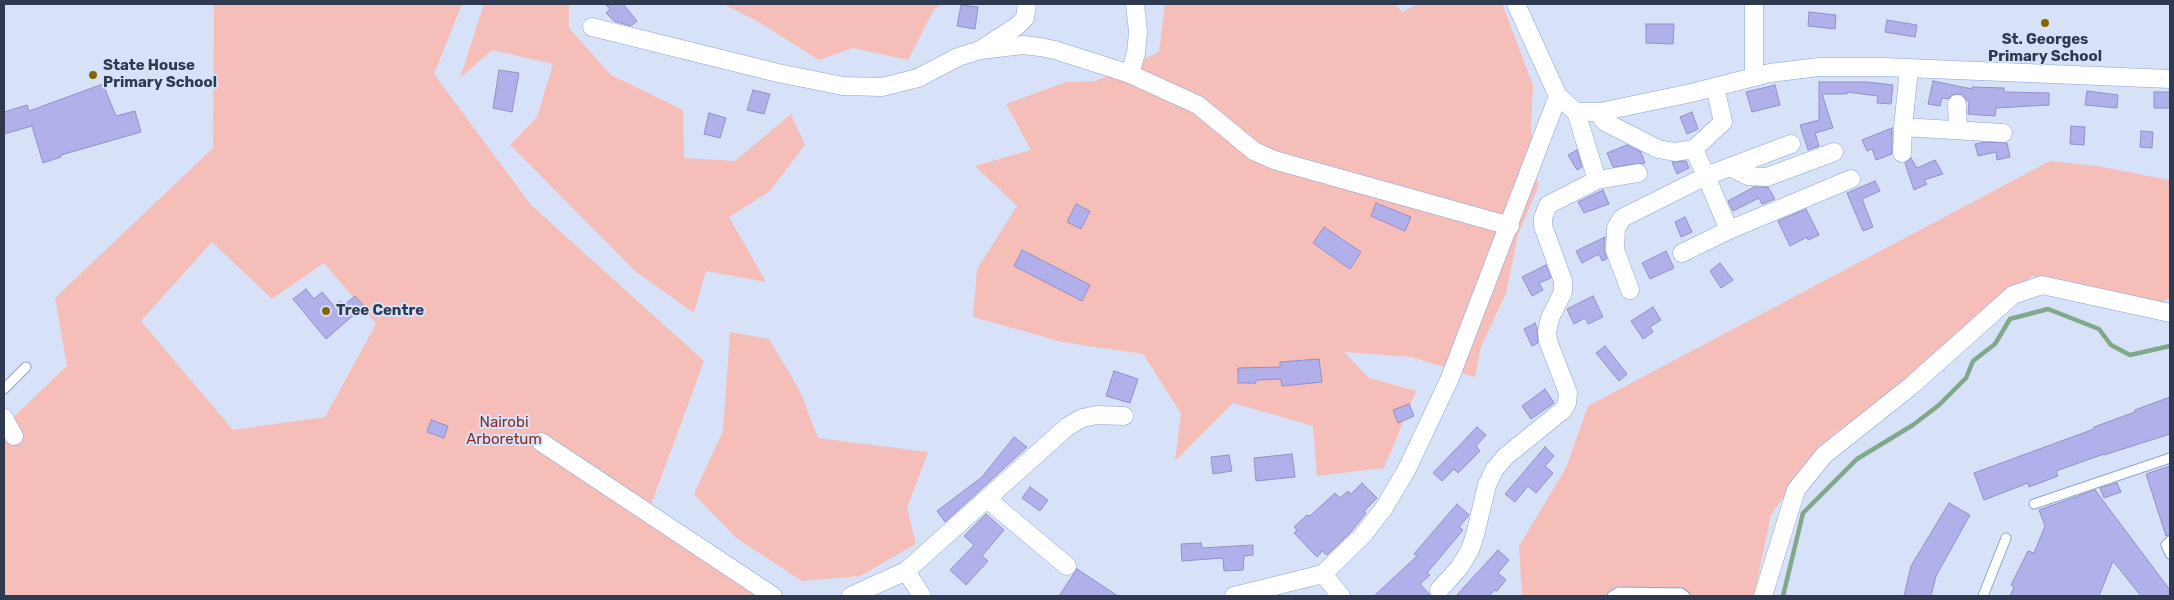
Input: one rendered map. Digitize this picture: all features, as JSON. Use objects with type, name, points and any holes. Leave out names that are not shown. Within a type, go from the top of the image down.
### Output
[{"type":"street","points":[[980,50],[1021,22],[1025,18],[1027,4]]},
{"type":"street","points":[[1130,74],[1136,53],[1138,32],[1135,4]]},
{"type":"street","points":[[1516,4],[1558,96],[1576,112],[1597,180]]},
{"type":"street","points":[[1754,4],[1754,77]]},
{"type":"street","points":[[592,27],[778,73],[843,86],[882,87],[918,78],[958,57],[980,50],[1023,45],[1056,50],[1130,74],[1198,105],[1254,151],[1274,160],[1510,226]]},
{"type":"street","points":[[1576,112],[1600,112],[1715,87],[1770,72],[1819,68],[1908,69],[2170,79]]},
{"type":"street","points":[[1902,152],[1908,69]]},
{"type":"street","points":[[1600,112],[1603,120],[1607,123],[1658,148],[1675,152],[1694,149],[1723,122],[1715,87]]},
{"type":"street","points":[[1234,596],[1323,574],[1362,535],[1384,508],[1406,469],[1450,378],[1510,226],[1558,96]]},
{"type":"street","points":[[1957,104],[1958,130]]},
{"type":"street","points":[[1903,127],[2003,133]]},
{"type":"street","points":[[1630,290],[1615,250],[1616,228],[1622,218],[1706,176],[1732,168],[1791,144]]},
{"type":"street","points":[[1694,149],[1729,230]]},
{"type":"street","points":[[1732,168],[1748,176],[1767,176],[1834,152]]},
{"type":"street","points":[[1439,590],[1459,568],[1470,550],[1487,485],[1494,470],[1506,456],[1563,410],[1568,403],[1568,393],[1548,342],[1547,332],[1550,318],[1563,292],[1564,281],[1543,226],[1542,218],[1548,205],[1597,180],[1638,173]]},
{"type":"street","points":[[1682,253],[1729,230],[1851,179]]},
{"type":"street","points":[[1763,596],[1796,490],[1818,462],[1858,426],[1911,386],[2013,295],[2042,285],[2170,313]]},
{"type":"street","points":[[852,596],[906,571],[1067,426],[1082,418],[1096,415],[1124,416]]},
{"type":"street","points":[[4,418],[14,436]]},
{"type":"street","points":[[541,442],[773,596]]},
{"type":"street","points":[[987,500],[1067,566]]},
{"type":"street","points":[[906,571],[922,596]]},
{"type":"street","points":[[1323,574],[1341,596]]},
{"type":"lane","points":[[4,389],[26,366]]},
{"type":"lane","points":[[2034,504],[2170,458]]},
{"type":"lane","points":[[1983,596],[2006,538]]},
{"type":"lane","points":[[2170,541],[2166,545],[2170,554]]},
{"type":"lane","points":[[1612,596],[1618,592],[1681,593],[1685,596]]},
{"type":"green space","name":"Nairobi Arboretum","points":[[214,4],[462,4],[434,74],[531,205],[704,361],[651,505],[783,596],[4,596],[4,426],[67,366],[55,298],[213,148]],"holes":[[[212,242],[272,299],[324,263],[376,324],[325,417],[233,430],[141,321]]]},
{"type":"green space","points":[[484,4],[569,4],[569,28],[611,75],[683,110],[684,158],[735,161],[791,114],[805,145],[770,191],[729,217],[766,282],[706,271],[694,313],[635,271],[510,145],[537,117],[553,64],[492,50],[460,78]]},
{"type":"green space","points":[[723,4],[943,4],[934,9],[908,60],[853,48],[819,60],[757,21]]},
{"type":"green space","points":[[1165,4],[1395,4],[1402,12],[1417,4],[1504,4],[1503,6],[1533,85],[1531,127],[1538,187],[1518,235],[1506,293],[1481,347],[1475,377],[1412,357],[1344,352],[1369,378],[1416,391],[1384,468],[1317,476],[1313,426],[1233,403],[1175,461],[1181,413],[1143,354],[1062,342],[973,317],[977,269],[1017,206],[975,166],[1031,150],[1006,104],[1066,82],[1096,81],[1159,52]]},
{"type":"green space","points":[[2050,161],[2097,166],[2170,180],[2170,298],[2153,307],[2032,276],[1901,387],[1835,433],[1799,475],[1771,515],[1754,596],[1522,596],[1519,546],[1566,468],[1588,406]]},
{"type":"green space","points":[[730,332],[769,339],[800,391],[818,438],[928,452],[907,508],[916,544],[860,576],[802,581],[736,538],[694,494],[723,431]]},
{"type":"building","points":[[605,4],[623,4],[637,21],[631,26],[614,21],[606,13],[610,9]]},
{"type":"building","points":[[961,5],[978,7],[975,29],[957,26]]},
{"type":"building","points":[[1809,12],[1836,15],[1835,29],[1808,26]]},
{"type":"building","points":[[1887,20],[1917,25],[1915,37],[1885,32]]},
{"type":"building","points":[[1646,24],[1674,24],[1673,44],[1646,43]]},
{"type":"building","points":[[499,70],[519,73],[512,112],[493,108]]},
{"type":"building","points":[[1933,81],[1972,89],[1972,87],[2004,88],[2004,92],[2049,93],[2049,105],[1996,108],[1995,116],[1968,114],[1969,103],[1962,94],[1952,95],[1948,99],[1942,98],[1940,106],[1928,104]]},
{"type":"building","points":[[1819,82],[1867,82],[1893,85],[1891,104],[1877,103],[1878,96],[1847,92],[1847,94],[1822,94],[1833,128],[1815,133],[1819,146],[1808,150],[1800,125],[1819,120]]},
{"type":"building","points":[[103,84],[116,116],[135,111],[141,132],[61,155],[61,157],[43,163],[32,126],[4,134],[4,112],[27,105],[29,111]]},
{"type":"building","points":[[1775,85],[1780,105],[1752,112],[1746,92]]},
{"type":"building","points":[[753,90],[770,94],[764,114],[747,110]]},
{"type":"building","points":[[2087,91],[2118,95],[2117,108],[2085,105]]},
{"type":"building","points":[[2154,92],[2170,92],[2170,108],[2154,108]]},
{"type":"building","points":[[1692,112],[1698,129],[1687,134],[1680,117]]},
{"type":"building","points":[[709,113],[726,118],[720,138],[704,134]]},
{"type":"building","points":[[2071,126],[2085,127],[2084,145],[2070,144]]},
{"type":"building","points":[[1892,128],[1892,154],[1876,160],[1872,149],[1867,151],[1862,140]]},
{"type":"building","points":[[2141,131],[2153,132],[2152,148],[2140,147]]},
{"type":"building","points":[[1984,142],[2007,143],[2010,157],[1997,160],[1996,152],[1978,156],[1975,144]]},
{"type":"building","points":[[1627,145],[1641,152],[1645,163],[1613,167],[1607,153]]},
{"type":"building","points":[[1577,150],[1582,167],[1577,170],[1568,155]]},
{"type":"building","points":[[1911,158],[1917,168],[1935,160],[1943,174],[1924,180],[1927,184],[1914,190],[1905,163]]},
{"type":"building","points":[[1686,161],[1689,168],[1677,174],[1672,162]]},
{"type":"building","points":[[1875,181],[1880,191],[1862,199],[1873,227],[1863,231],[1847,193]]},
{"type":"building","points":[[1754,187],[1768,187],[1775,199],[1762,204],[1759,198],[1733,211],[1728,201]]},
{"type":"building","points":[[1603,190],[1609,204],[1584,213],[1578,202]]},
{"type":"building","points":[[1376,203],[1411,217],[1405,231],[1371,216]]},
{"type":"building","points":[[1076,204],[1090,211],[1081,229],[1067,222]]},
{"type":"building","points":[[1806,209],[1819,235],[1808,240],[1807,237],[1790,246],[1778,221]]},
{"type":"building","points":[[1685,217],[1692,232],[1681,237],[1675,222]]},
{"type":"building","points":[[1324,227],[1361,252],[1350,269],[1313,243]]},
{"type":"building","points":[[1605,237],[1604,250],[1607,259],[1602,261],[1599,254],[1582,263],[1576,251]]},
{"type":"building","points":[[1022,250],[1090,285],[1082,301],[1014,266]]},
{"type":"building","points":[[1666,251],[1674,268],[1650,279],[1642,263]]},
{"type":"building","points":[[1720,263],[1733,280],[1721,288],[1710,271]]},
{"type":"building","points":[[1546,265],[1551,278],[1539,283],[1543,290],[1532,296],[1522,277]]},
{"type":"building","name":"Tree Centre","points":[[306,289],[314,299],[322,292],[334,306],[340,301],[344,305],[355,296],[364,306],[326,339],[293,299]]},
{"type":"building","points":[[1593,296],[1603,317],[1588,324],[1585,318],[1574,324],[1567,309]]},
{"type":"building","points":[[1653,307],[1661,320],[1650,327],[1653,332],[1643,339],[1631,321]]},
{"type":"building","points":[[1535,323],[1538,343],[1532,346],[1524,329]]},
{"type":"building","points":[[1605,346],[1627,374],[1619,381],[1596,353]]},
{"type":"building","points":[[1319,359],[1322,382],[1282,386],[1281,379],[1256,380],[1256,383],[1238,383],[1238,368],[1280,367],[1280,362]]},
{"type":"building","points":[[1114,371],[1138,379],[1130,403],[1106,396]]},
{"type":"building","points":[[1545,389],[1554,403],[1531,419],[1522,406]]},
{"type":"building","points":[[2170,397],[2170,434],[2056,471],[2058,476],[2029,487],[2028,483],[1984,500],[1974,473],[2094,429],[2094,427]]},
{"type":"building","points":[[1409,404],[1414,416],[1398,423],[1393,410]]},
{"type":"building","points":[[431,420],[448,426],[444,438],[427,432]]},
{"type":"building","points":[[1477,427],[1486,435],[1476,446],[1480,451],[1458,473],[1454,469],[1442,481],[1433,473]]},
{"type":"building","points":[[1014,437],[1027,447],[945,522],[937,511],[982,477]]},
{"type":"building","points":[[1545,447],[1554,456],[1545,466],[1553,473],[1536,493],[1528,486],[1515,502],[1505,494]]},
{"type":"building","points":[[1292,454],[1295,477],[1256,481],[1254,458]]},
{"type":"building","points":[[1229,455],[1232,471],[1213,474],[1211,457]]},
{"type":"building","points":[[2170,466],[2170,535],[2166,536],[2146,474]]},
{"type":"building","points":[[1362,483],[1377,498],[1364,511],[1366,513],[1349,534],[1327,555],[1322,551],[1317,557],[1294,533],[1297,530],[1294,527],[1307,515],[1310,516],[1335,493],[1340,498],[1348,491],[1351,494]]},
{"type":"building","points":[[2117,483],[2121,492],[2104,498],[2100,488]]},
{"type":"building","points":[[1030,487],[1048,500],[1040,511],[1022,498]]},
{"type":"building","points":[[2095,490],[2170,590],[2170,596],[2141,596],[2113,561],[2099,596],[2010,596],[2014,587],[2011,585],[2028,551],[2034,553],[2045,526],[2039,510]]},
{"type":"building","points":[[1949,503],[1970,515],[1936,576],[1931,596],[1904,596],[1911,566]]},
{"type":"building","points":[[1457,504],[1469,515],[1459,527],[1463,530],[1427,573],[1430,575],[1420,584],[1431,596],[1374,596],[1417,556],[1414,554]]},
{"type":"building","points":[[986,514],[1004,530],[982,556],[988,561],[966,585],[950,570],[974,545],[964,536]]},
{"type":"building","points":[[1201,543],[1202,548],[1253,545],[1253,555],[1244,556],[1243,570],[1224,571],[1223,558],[1182,561],[1181,544]]},
{"type":"building","points":[[1498,550],[1509,560],[1498,573],[1506,580],[1497,591],[1495,590],[1489,596],[1456,596]]},
{"type":"building","points":[[1077,569],[1118,596],[1059,596]]},
{"type":"waterway","points":[[1783,596],[1803,513],[1857,459],[1913,425],[1939,405],[1966,378],[1973,361],[1995,344],[2010,319],[2048,309],[2099,329],[2111,345],[2130,355],[2170,346]]},
{"type":"place","name":"St. Georges Primary School","points":[[2045,23]]},
{"type":"place","name":"State House Primary School","points":[[93,75]]},
{"type":"place","name":"Tree Centre","points":[[326,311]]}]
